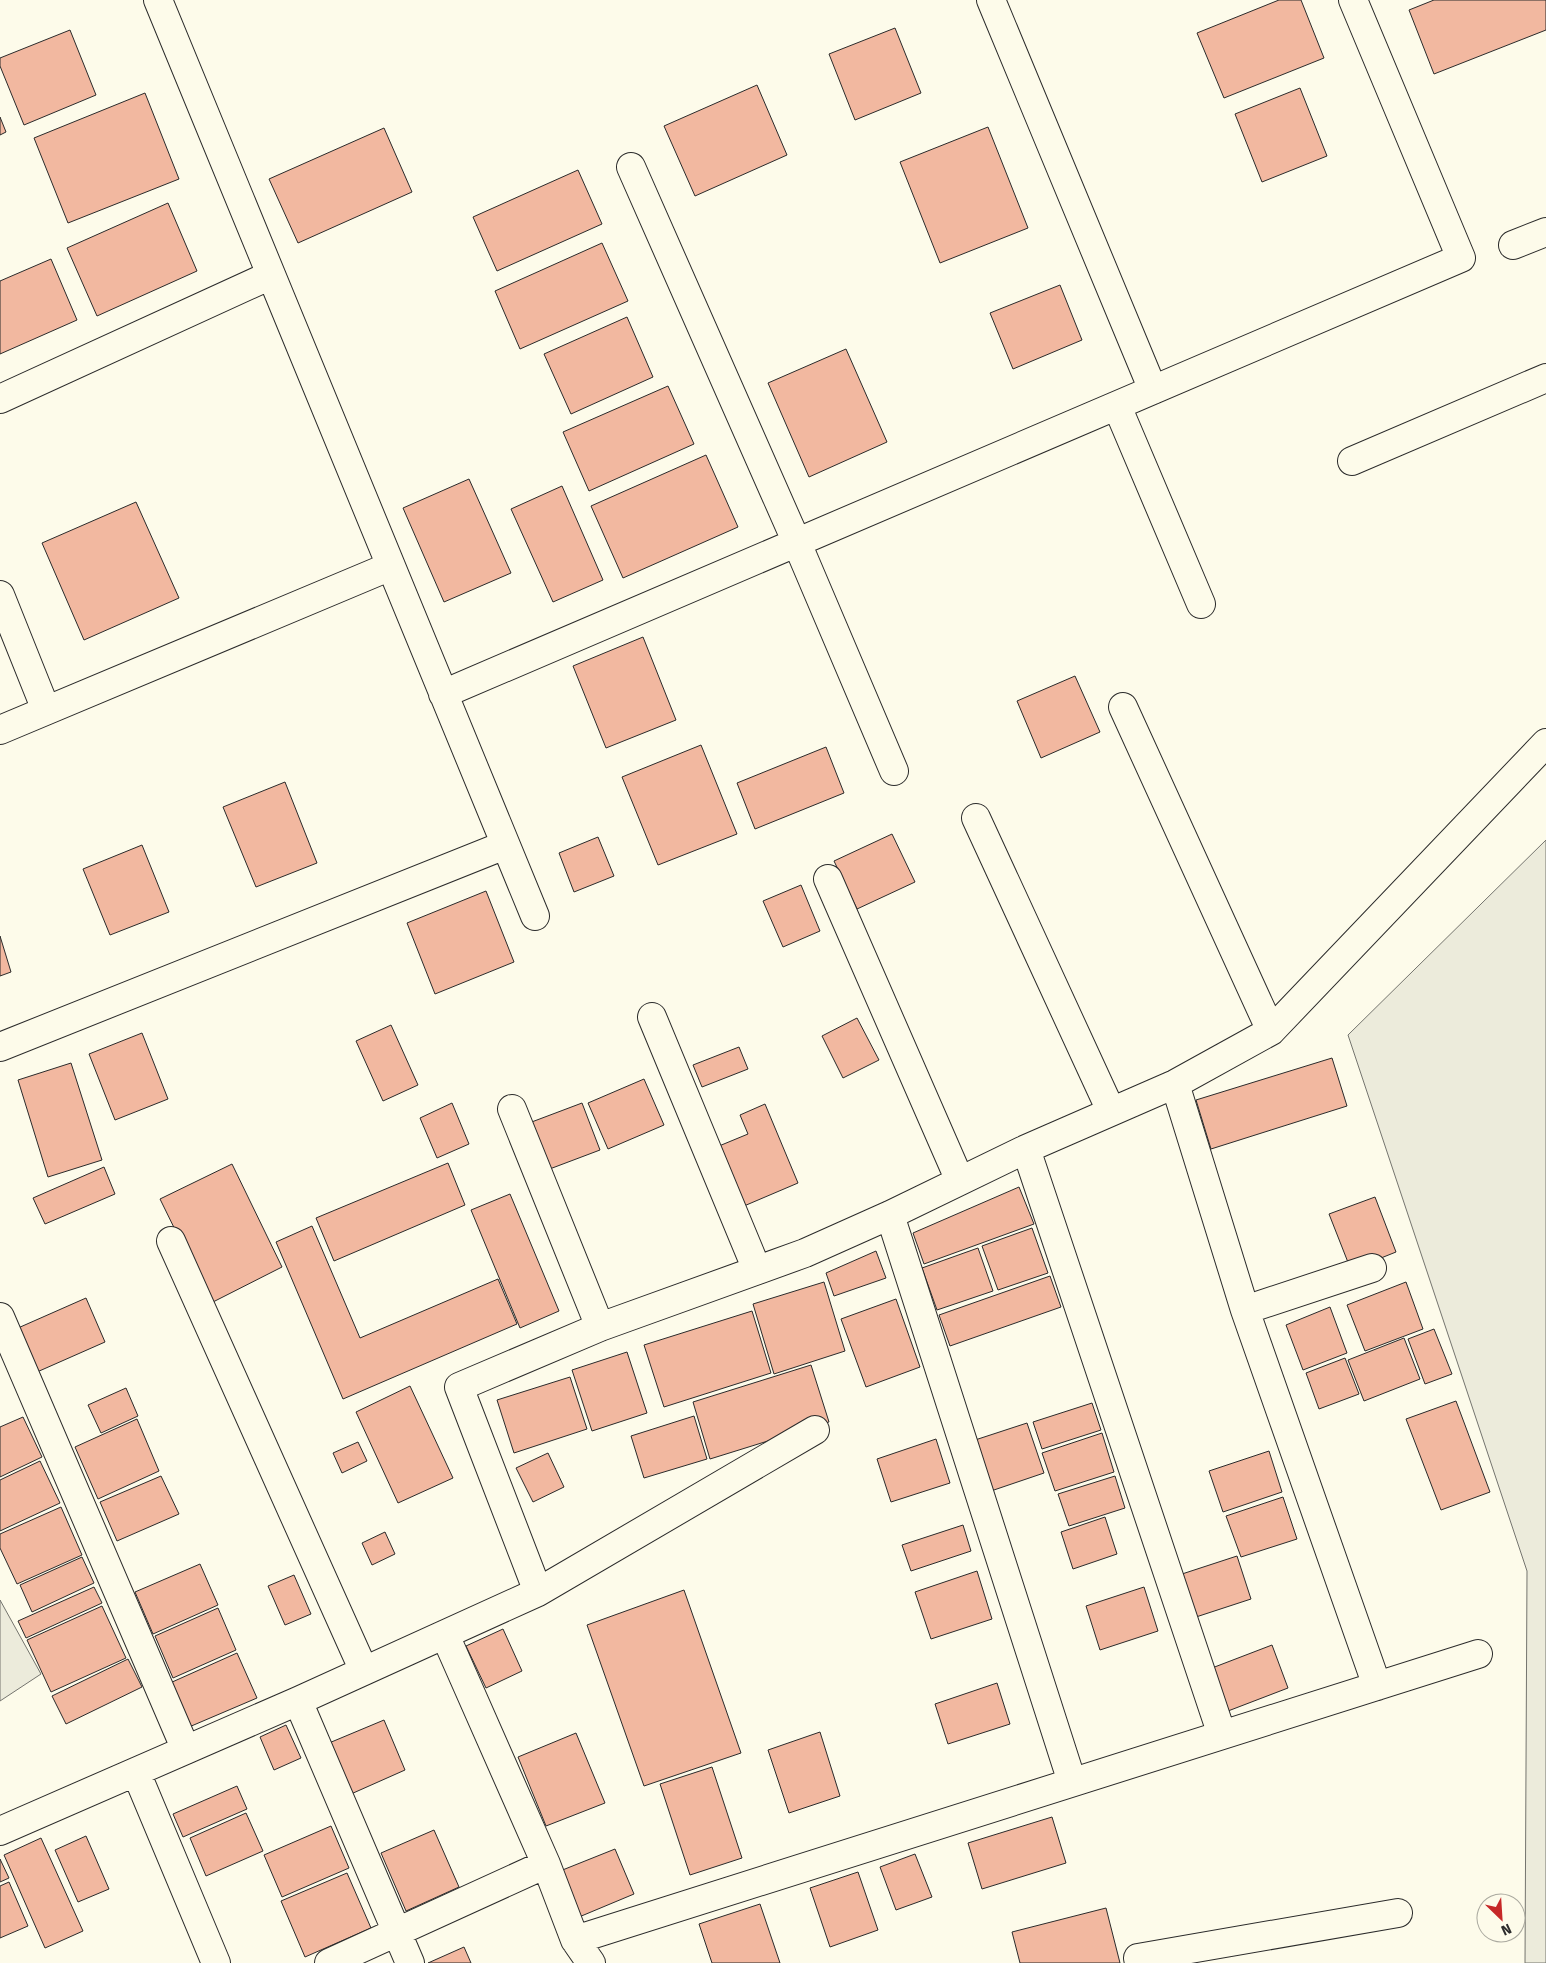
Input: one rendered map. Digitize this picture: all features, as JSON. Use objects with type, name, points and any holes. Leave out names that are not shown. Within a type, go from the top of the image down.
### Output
[{"type":"street","points":[[158,0],[535,916]]},
{"type":"street","points":[[991,0],[1153,390]]},
{"type":"street","points":[[443,694],[1461,258],[1354,0]]},
{"type":"street","points":[[631,167],[798,543],[894,771]]},
{"type":"street","points":[[1513,245],[1546,232]]},
{"type":"street","points":[[0,400],[271,275]]},
{"type":"street","points":[[1352,461],[1546,378]]},
{"type":"street","points":[[1117,406],[1201,604]]},
{"type":"street","points":[[0,730],[390,566]]},
{"type":"street","points":[[0,595],[46,710]]},
{"type":"street","points":[[1123,707],[1271,1030]]},
{"type":"street","points":[[538,1592],[459,1387],[600,1326],[805,1253],[890,1215],[1026,1149],[1175,1084],[1271,1030],[1546,743]]},
{"type":"street","points":[[976,818],[1111,1112]]},
{"type":"street","points":[[0,1047],[506,845]]},
{"type":"street","points":[[828,879],[960,1181]]},
{"type":"street","points":[[652,1017],[757,1270]]},
{"type":"street","points":[[1175,1084],[1245,1310],[1377,1686]]},
{"type":"street","points":[[512,1109],[600,1326]]},
{"type":"street","points":[[1026,1149],[1222,1735]]},
{"type":"street","points":[[890,1215],[1072,1782]]},
{"type":"street","points":[[171,1241],[364,1671]]},
{"type":"street","points":[[1245,1310],[1372,1268]]},
{"type":"street","points":[[0,1317],[186,1750]]},
{"type":"street","points":[[0,1831],[298,1701],[538,1592],[815,1430]]},
{"type":"street","points":[[445,1635],[546,1864],[575,1940],[591,1963]]},
{"type":"street","points":[[575,1940],[1478,1654]]},
{"type":"street","points":[[298,1701],[410,1963]]},
{"type":"street","points":[[136,1772],[216,1963]]},
{"type":"street","points":[[329,1963],[546,1864]]},
{"type":"street","points":[[1139,1963],[1138,1958],[1398,1913]]},
{"type":"shaded area","points":[[1546,840],[1546,1963],[1525,1963],[1527,1571],[1348,1035]]},
{"type":"shaded area","points":[[0,1600],[41,1674],[0,1701]]},
{"type":"building","points":[[1279,0],[1301,0],[1324,58],[1224,98],[1197,33]]},
{"type":"building","points":[[1434,0],[1546,0],[1546,30],[1434,74],[1409,10]]},
{"type":"building","points":[[895,28],[921,93],[855,120],[829,54]]},
{"type":"building","points":[[70,30],[96,95],[24,125],[0,66],[0,58]]},
{"type":"building","points":[[757,85],[787,155],[695,196],[664,126]]},
{"type":"building","points":[[1300,88],[1327,156],[1262,182],[1235,114]]},
{"type":"building","points":[[145,93],[179,179],[68,223],[34,138]]},
{"type":"building","points":[[0,117],[6,132],[0,135]]},
{"type":"building","points":[[988,127],[1028,228],[940,263],[900,162]]},
{"type":"building","points":[[384,128],[412,192],[298,243],[269,179]]},
{"type":"building","points":[[578,170],[602,224],[497,271],[473,217]]},
{"type":"building","points":[[168,203],[197,271],[97,316],[67,248]]},
{"type":"building","points":[[602,243],[628,301],[520,349],[495,291]]},
{"type":"building","points":[[51,259],[77,320],[0,354],[0,281]]},
{"type":"building","points":[[1060,285],[1082,340],[1013,369],[990,313]]},
{"type":"building","points":[[627,317],[653,377],[571,414],[544,354]]},
{"type":"building","points":[[846,349],[887,442],[809,477],[768,383]]},
{"type":"building","points":[[668,386],[694,444],[589,491],[563,432]]},
{"type":"building","points":[[706,455],[738,527],[623,578],[591,506]]},
{"type":"building","points":[[469,479],[511,573],[444,602],[403,508]]},
{"type":"building","points":[[562,486],[603,580],[553,602],[511,509]]},
{"type":"building","points":[[136,502],[179,598],[84,640],[42,543]]},
{"type":"building","points":[[643,637],[676,720],[606,748],[573,666]]},
{"type":"building","points":[[1075,676],[1100,732],[1041,758],[1017,701]]},
{"type":"building","points":[[701,745],[737,834],[658,865],[622,777]]},
{"type":"building","points":[[826,747],[844,793],[755,829],[737,783]]},
{"type":"building","points":[[285,782],[317,863],[256,887],[223,807]]},
{"type":"building","points":[[892,834],[915,882],[857,909],[834,861]]},
{"type":"building","points":[[598,837],[614,876],[574,892],[559,853]]},
{"type":"building","points":[[142,845],[169,912],[110,935],[83,869]]},
{"type":"building","points":[[801,885],[820,931],[783,947],[763,901]]},
{"type":"building","points":[[486,891],[514,962],[435,994],[407,923]]},
{"type":"building","points":[[0,936],[11,972],[0,976]]},
{"type":"building","points":[[857,1018],[879,1060],[843,1078],[822,1036]]},
{"type":"building","points":[[391,1025],[418,1085],[383,1101],[356,1041]]},
{"type":"building","points":[[142,1033],[168,1099],[115,1120],[89,1054]]},
{"type":"building","points":[[739,1047],[748,1069],[702,1087],[693,1065]]},
{"type":"building","points":[[1332,1058],[1347,1106],[1211,1149],[1196,1100]]},
{"type":"building","points":[[71,1063],[102,1160],[48,1177],[18,1080]]},
{"type":"building","points":[[644,1079],[664,1125],[608,1149],[588,1103]]},
{"type":"building","points":[[452,1103],[469,1144],[437,1158],[420,1118]]},
{"type":"building","points":[[582,1103],[600,1150],[547,1170],[529,1123]]},
{"type":"building","points":[[765,1104],[798,1183],[744,1206],[719,1146],[748,1134],[740,1115]]},
{"type":"building","points":[[448,1163],[465,1205],[334,1261],[316,1218]]},
{"type":"building","points":[[232,1164],[282,1267],[211,1303],[160,1199]]},
{"type":"building","points":[[104,1167],[115,1194],[45,1224],[33,1198]]},
{"type":"building","points":[[1019,1187],[1034,1224],[924,1264],[913,1233]]},
{"type":"building","points":[[510,1194],[559,1311],[520,1328],[471,1210]]},
{"type":"building","points":[[1375,1197],[1396,1252],[1351,1270],[1329,1214]]},
{"type":"building","points":[[312,1226],[360,1338],[498,1279],[517,1324],[343,1399],[276,1242]]},
{"type":"building","points":[[1032,1228],[1048,1273],[998,1290],[982,1246]]},
{"type":"building","points":[[978,1248],[993,1291],[937,1310],[922,1268]]},
{"type":"building","points":[[876,1251],[886,1278],[834,1296],[826,1273]]},
{"type":"building","points":[[1050,1276],[1061,1307],[950,1346],[939,1315]]},
{"type":"building","points":[[824,1282],[845,1351],[774,1374],[753,1304]]},
{"type":"building","points":[[1406,1282],[1423,1329],[1365,1351],[1347,1305]]},
{"type":"building","points":[[86,1298],[105,1342],[37,1372],[18,1328]]},
{"type":"building","points":[[896,1299],[920,1367],[866,1387],[841,1319]]},
{"type":"building","points":[[1330,1307],[1347,1353],[1303,1370],[1286,1325]]},
{"type":"building","points":[[752,1311],[771,1373],[664,1407],[644,1345]]},
{"type":"building","points":[[1434,1329],[1452,1374],[1425,1384],[1408,1339]]},
{"type":"building","points":[[1404,1338],[1420,1379],[1364,1401],[1348,1360]]},
{"type":"building","points":[[627,1352],[647,1413],[592,1431],[572,1370]]},
{"type":"building","points":[[1345,1358],[1359,1394],[1319,1409],[1306,1373]]},
{"type":"building","points":[[811,1365],[829,1422],[710,1459],[693,1402]]},
{"type":"building","points":[[570,1377],[587,1429],[514,1453],[497,1400]]},
{"type":"building","points":[[410,1386],[453,1478],[398,1503],[356,1412]]},
{"type":"building","points":[[126,1388],[138,1416],[101,1433],[88,1405]]},
{"type":"building","points":[[1456,1401],[1490,1492],[1441,1510],[1406,1419]]},
{"type":"building","points":[[1092,1403],[1101,1430],[1042,1449],[1033,1422]]},
{"type":"building","points":[[694,1416],[707,1459],[644,1478],[631,1436]]},
{"type":"building","points":[[23,1417],[42,1457],[0,1477],[0,1427]]},
{"type":"building","points":[[137,1419],[159,1471],[98,1499],[75,1447]]},
{"type":"building","points":[[1027,1423],[1044,1473],[988,1492],[972,1441]]},
{"type":"building","points":[[1102,1433],[1114,1472],[1055,1491],[1042,1453]]},
{"type":"building","points":[[936,1439],[950,1483],[891,1502],[877,1459]]},
{"type":"building","points":[[358,1442],[367,1461],[342,1473],[333,1453]]},
{"type":"building","points":[[1269,1451],[1282,1492],[1223,1512],[1209,1471]]},
{"type":"building","points":[[548,1453],[564,1487],[533,1502],[516,1468]]},
{"type":"building","points":[[40,1461],[60,1503],[0,1531],[0,1480]]},
{"type":"building","points":[[161,1476],[179,1514],[117,1541],[100,1502]]},
{"type":"building","points":[[1115,1476],[1125,1508],[1069,1526],[1058,1494]]},
{"type":"building","points":[[1283,1497],[1297,1539],[1241,1557],[1226,1516]]},
{"type":"building","points":[[61,1507],[82,1555],[17,1584],[0,1548],[0,1534]]},
{"type":"building","points":[[1105,1517],[1117,1554],[1073,1569],[1061,1532]]},
{"type":"building","points":[[963,1525],[971,1551],[911,1571],[902,1545]]},
{"type":"building","points":[[385,1532],[395,1554],[372,1565],[362,1543]]},
{"type":"building","points":[[1237,1556],[1251,1599],[1196,1617],[1182,1574]]},
{"type":"building","points":[[82,1557],[94,1583],[32,1612],[20,1585]]},
{"type":"building","points":[[200,1564],[218,1605],[153,1634],[135,1592]]},
{"type":"building","points":[[977,1571],[992,1619],[931,1639],[915,1592]]},
{"type":"building","points":[[294,1575],[311,1614],[285,1625],[268,1586]]},
{"type":"building","points":[[94,1587],[102,1603],[26,1638],[18,1621]]},
{"type":"building","points":[[1144,1587],[1158,1631],[1100,1650],[1086,1606]]},
{"type":"building","points":[[684,1590],[741,1753],[644,1786],[587,1625]]},
{"type":"building","points":[[102,1606],[126,1658],[51,1692],[27,1640]]},
{"type":"building","points":[[218,1608],[236,1650],[173,1678],[155,1636]]},
{"type":"building","points":[[503,1629],[522,1671],[486,1688],[466,1646]]},
{"type":"building","points":[[1272,1645],[1288,1688],[1228,1711],[1212,1668]]},
{"type":"building","points":[[237,1653],[257,1698],[189,1727],[170,1683]]},
{"type":"building","points":[[128,1659],[142,1687],[66,1724],[52,1696]]},
{"type":"building","points":[[997,1683],[1010,1724],[948,1744],[935,1704]]},
{"type":"building","points":[[384,1720],[405,1770],[351,1794],[329,1743]]},
{"type":"building","points":[[286,1725],[301,1758],[274,1770],[260,1737]]},
{"type":"building","points":[[820,1732],[840,1796],[789,1813],[768,1750]]},
{"type":"building","points":[[576,1733],[605,1803],[546,1826],[518,1757]]},
{"type":"building","points":[[712,1767],[742,1858],[690,1875],[660,1784]]},
{"type":"building","points":[[237,1786],[247,1809],[183,1837],[173,1814]]},
{"type":"building","points":[[246,1813],[263,1851],[206,1876],[190,1838]]},
{"type":"building","points":[[1052,1817],[1066,1863],[982,1889],[968,1843]]},
{"type":"building","points":[[331,1826],[349,1868],[282,1897],[264,1855]]},
{"type":"building","points":[[434,1830],[459,1887],[406,1911],[381,1853]]},
{"type":"building","points":[[86,1836],[109,1889],[78,1902],[55,1850]]},
{"type":"building","points":[[41,1838],[83,1931],[45,1948],[4,1855]]},
{"type":"building","points":[[615,1849],[634,1894],[579,1917],[560,1871]]},
{"type":"building","points":[[915,1854],[932,1897],[896,1910],[880,1867]]},
{"type":"building","points":[[0,1859],[9,1878],[0,1882]]},
{"type":"building","points":[[858,1872],[878,1930],[830,1947],[810,1888]]},
{"type":"building","points":[[347,1873],[371,1928],[305,1957],[281,1901]]},
{"type":"building","points":[[9,1882],[28,1926],[0,1938],[0,1886]]},
{"type":"building","points":[[760,1904],[780,1963],[712,1963],[699,1924]]},
{"type":"building","points":[[1106,1908],[1120,1963],[1020,1963],[1012,1932]]},
{"type":"building","points":[[464,1947],[471,1963],[428,1963]]}]
